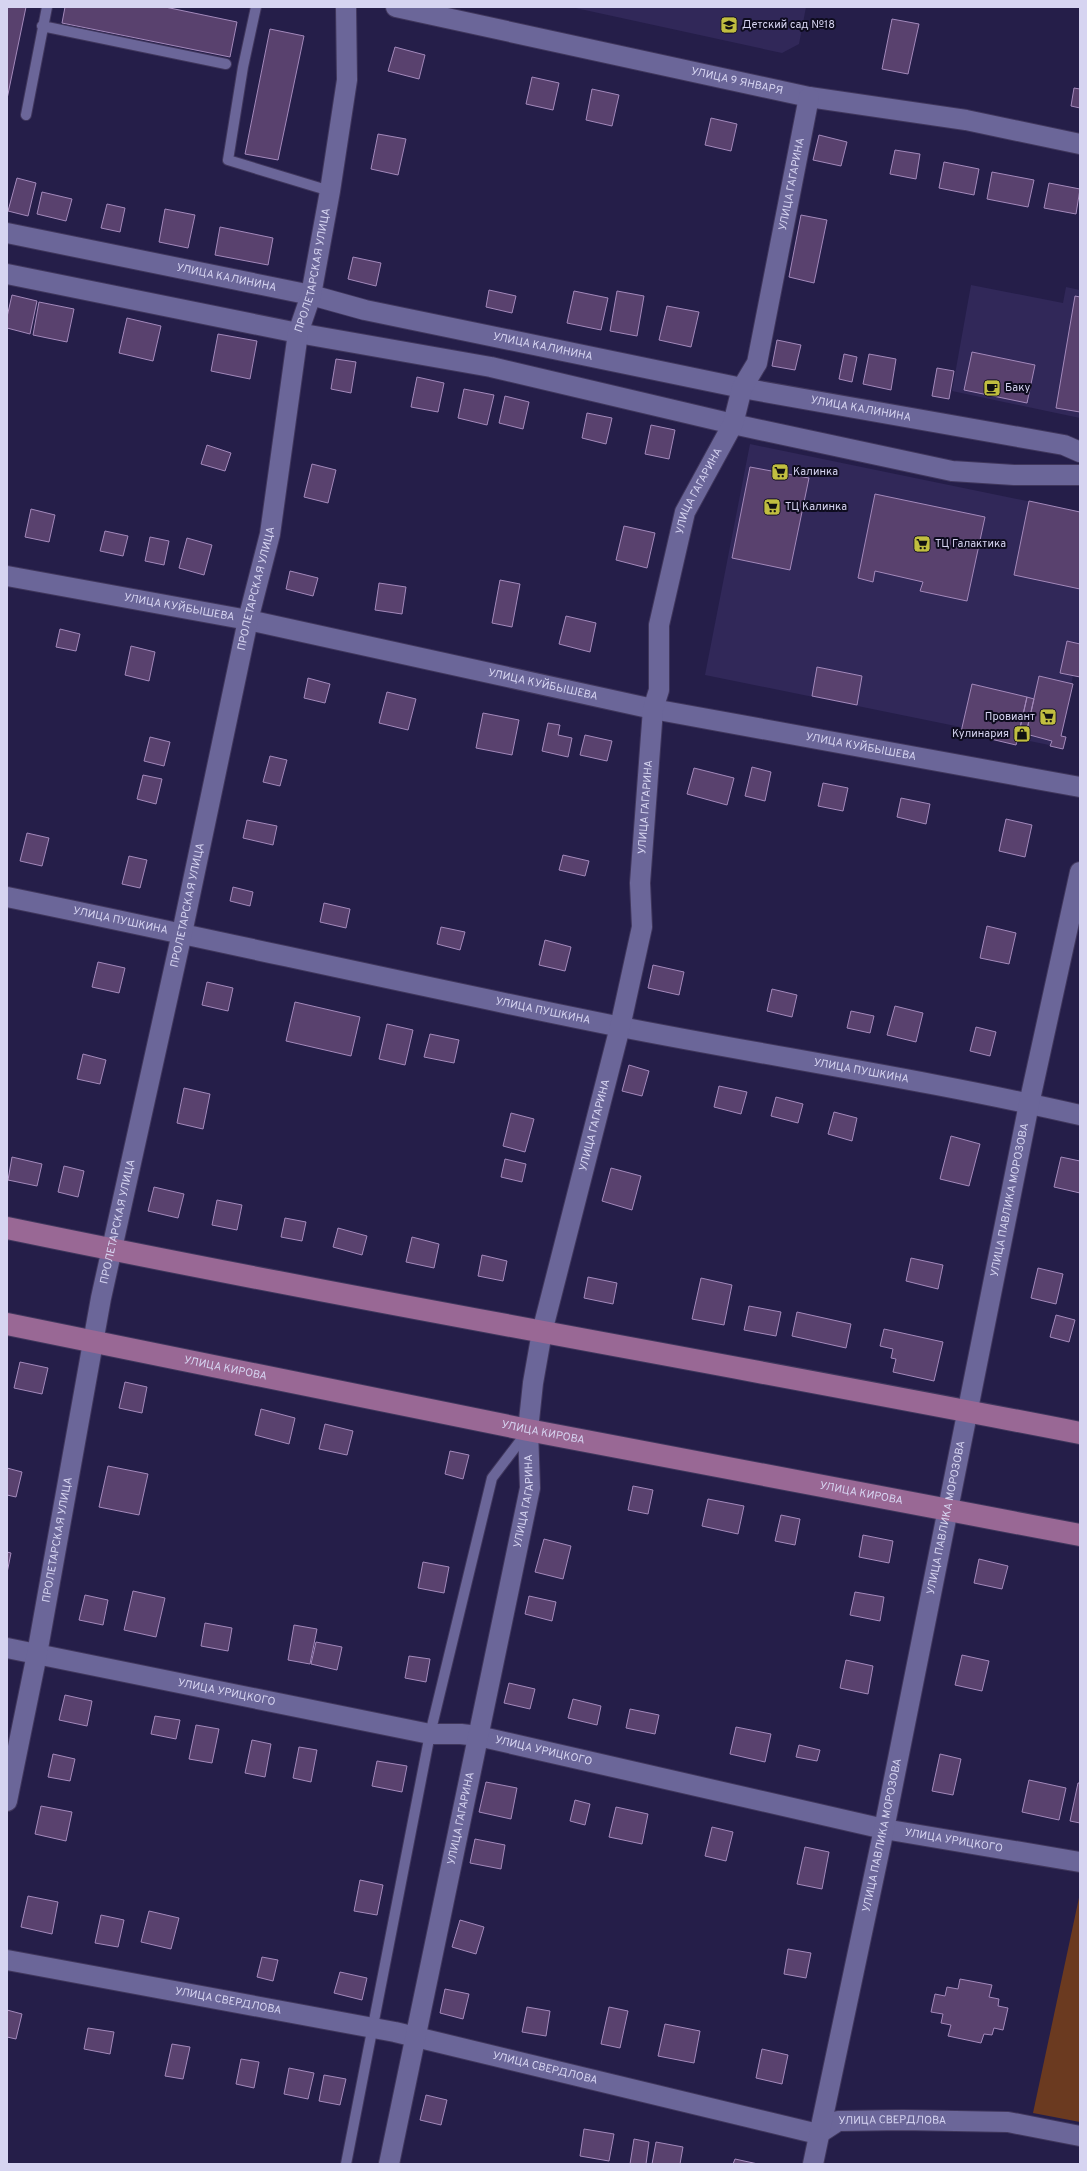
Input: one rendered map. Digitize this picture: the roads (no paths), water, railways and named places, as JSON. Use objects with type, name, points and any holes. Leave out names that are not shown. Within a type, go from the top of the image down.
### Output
[{"type":"main road","points":[[7,1228],[542,1332],[1080,1433]]},
{"type":"main road","name":"УЛИЦА КИРОВА","points":[[7,1324],[528,1430],[1080,1536]]},
{"type":"street","name":"ПРОЛЕТАРСКАЯ УЛИЦА","points":[[7,1800],[36,1654],[92,1341],[182,932],[248,620],[270,534],[298,333],[311,295],[330,191],[347,80],[346,7]]},
{"type":"street","name":"УЛИЦА 9 ЯНВАРЯ","points":[[396,7],[809,97],[966,120],[1080,144]]},
{"type":"street","name":"УЛИЦА ГАГАРИНА","points":[[389,2164],[530,1488],[528,1430],[533,1383],[542,1332],[620,1027],[642,927],[640,883],[653,709],[659,690],[660,625],[686,512],[733,424],[742,388],[757,363],[809,97]]},
{"type":"street","name":"УЛИЦА КАЛИНИНА","points":[[7,234],[311,295],[365,310],[742,388],[1064,445],[1080,452]]},
{"type":"street","points":[[7,274],[298,333],[491,367],[733,424],[952,471],[1014,475],[1080,475]]},
{"type":"street","name":"УЛИЦА КУЙБЫШЕВА","points":[[7,576],[248,620],[653,709],[1080,787]]},
{"type":"street","name":"УЛИЦА ПАВЛИКА МОРОЗОВА","points":[[813,2164],[818,2134],[884,1829],[1029,1104],[1080,872]]},
{"type":"street","name":"УЛИЦА ПУШКИНА","points":[[7,897],[182,932],[620,1027],[1029,1104],[1080,1115]]},
{"type":"street","name":"УЛИЦА УРИЦКОГО","points":[[7,1648],[430,1734],[461,1734],[478,1736],[884,1829],[1080,1862]]},
{"type":"street","name":"УЛИЦА СВЕРДЛОВА","points":[[7,1960],[416,2037],[818,2134],[838,2121],[903,2120],[1008,2122],[1080,2136]]},
{"type":"lane","points":[[26,115],[42,26],[47,7]]},
{"type":"lane","points":[[256,7],[243,67],[228,160],[330,191]]},
{"type":"lane","points":[[42,26],[226,64]]},
{"type":"lane","points":[[346,2164],[430,1734],[492,1478],[528,1430]]},
{"type":"place","name":"Детский сад №18","points":[[729,25]]},
{"type":"place","name":"Баку","points":[[992,388]]},
{"type":"place","name":"Калинка","points":[[780,472]]},
{"type":"place","name":"ТЦ Калинка","points":[[772,507]]},
{"type":"place","name":"ТЦ Галактика","points":[[922,544]]},
{"type":"place","name":"Провиант","points":[[1048,717]]},
{"type":"place","name":"Кулинария","points":[[1022,734]]}]
